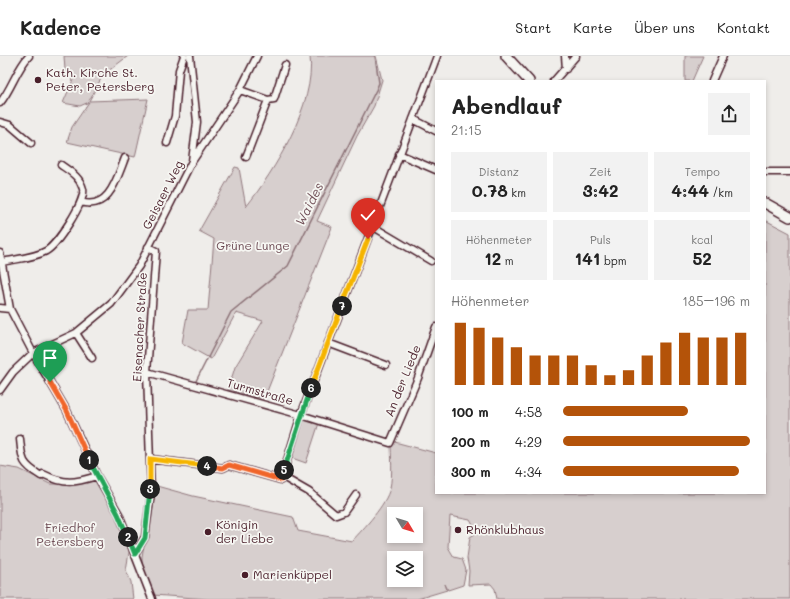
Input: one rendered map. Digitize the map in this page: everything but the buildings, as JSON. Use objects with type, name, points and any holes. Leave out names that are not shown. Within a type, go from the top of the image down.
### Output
[{"type":"main road","points":[[506,56],[529,80]]},
{"type":"main road","points":[[766,204],[790,217]]},
{"type":"street","points":[[0,103],[5,97],[20,66],[30,56]]},
{"type":"street","points":[[167,143],[175,116],[179,70],[184,56]]},
{"type":"street","points":[[190,56],[197,122],[191,163]]},
{"type":"street","name":"Geisaer Weg","points":[[0,390],[13,372],[33,353],[76,333],[111,304],[139,266],[191,163],[240,90],[257,56]]},
{"type":"street","points":[[150,459],[223,468],[229,465],[281,480],[301,415],[437,56]]},
{"type":"street","points":[[566,56],[566,69]]},
{"type":"street","points":[[555,80],[576,56]]},
{"type":"street","points":[[712,80],[723,56]]},
{"type":"street","points":[[240,90],[268,100],[274,99],[285,65]]},
{"type":"street","points":[[246,157],[268,100]]},
{"type":"street","points":[[413,118],[435,130]]},
{"type":"street","points":[[0,122],[10,125],[31,143]]},
{"type":"street","points":[[399,154],[435,170]]},
{"type":"street","points":[[81,202],[86,204],[101,200],[111,192],[125,158]]},
{"type":"street","points":[[2,262],[39,254],[50,249],[55,244],[81,202],[84,191],[79,179],[61,165]]},
{"type":"street","points":[[766,172],[790,172]]},
{"type":"street","points":[[372,226],[431,261]]},
{"type":"street","name":"Eisenacher Straße","points":[[135,554],[145,538],[151,493],[147,372],[156,251],[148,247]]},
{"type":"street","points":[[0,253],[10,309],[33,353],[67,411],[97,476],[118,514],[152,599]]},
{"type":"street","points":[[0,308],[10,309]]},
{"type":"street","name":"An der Liede","points":[[390,443],[418,378],[435,330]]},
{"type":"street","points":[[76,333],[92,358]]},
{"type":"street","points":[[328,343],[386,365]]},
{"type":"street","name":"Turmstraße","points":[[147,372],[301,415],[390,443]]},
{"type":"street","points":[[20,439],[22,460],[28,468],[41,476],[43,474],[58,482],[75,482],[97,476]]},
{"type":"street","points":[[283,477],[309,492],[336,515],[344,512],[356,495]]},
{"type":"green space","points":[[64,56],[128,56],[103,75],[89,101],[148,99],[135,157],[67,142],[72,127],[89,102],[80,106],[63,103],[73,80],[65,70]]},
{"type":"green space","name":"Grüne Lunge","points":[[310,56],[376,56],[382,80],[374,106],[357,136],[317,221],[332,227],[264,399],[228,390],[235,367],[263,321],[236,313],[211,359],[182,343],[188,310],[208,310],[214,239],[199,231],[235,167],[239,168],[246,207],[269,175],[291,136],[307,95],[310,75]]},
{"type":"green space","points":[[685,56],[703,56],[692,80],[685,80]]},
{"type":"green space","points":[[766,221],[790,233],[790,599],[497,599],[495,589],[491,584],[468,585],[469,571],[467,558],[470,537],[475,534],[476,530],[470,520],[450,516],[448,547],[454,557],[462,559],[466,570],[463,585],[448,590],[445,584],[447,590],[417,599],[209,599],[153,595],[142,565],[142,557],[153,485],[193,496],[293,517],[298,531],[352,541],[374,516],[388,495],[392,465],[391,441],[435,453],[435,494],[766,494]]},
{"type":"green space","points":[[301,418],[319,423],[306,463],[289,457]]},
{"type":"green space","name":"Friedhof Petersberg","points":[[0,466],[19,469],[50,484],[77,484],[97,479],[117,514],[130,547],[126,570],[131,582],[133,599],[0,599]]},
{"type":"waterway","name":"Waides","points":[[196,381],[231,312],[288,266],[379,83],[375,56]]},
{"type":"place","name":"Kath. Kirche St. Peter, Petersberg","points":[[38,80]]},
{"type":"place","name":"Rhönklubhaus","points":[[458,530]]},
{"type":"place","name":"Königin der Liebe","points":[[208,532]]},
{"type":"place","name":"Marienküppel","points":[[245,575]]},
{"type":"route","points":[[50,382],[67,411],[97,476],[118,514],[135,554],[145,538],[151,493],[150,459],[223,468],[229,465],[281,480],[301,415],[368,239]]}]
